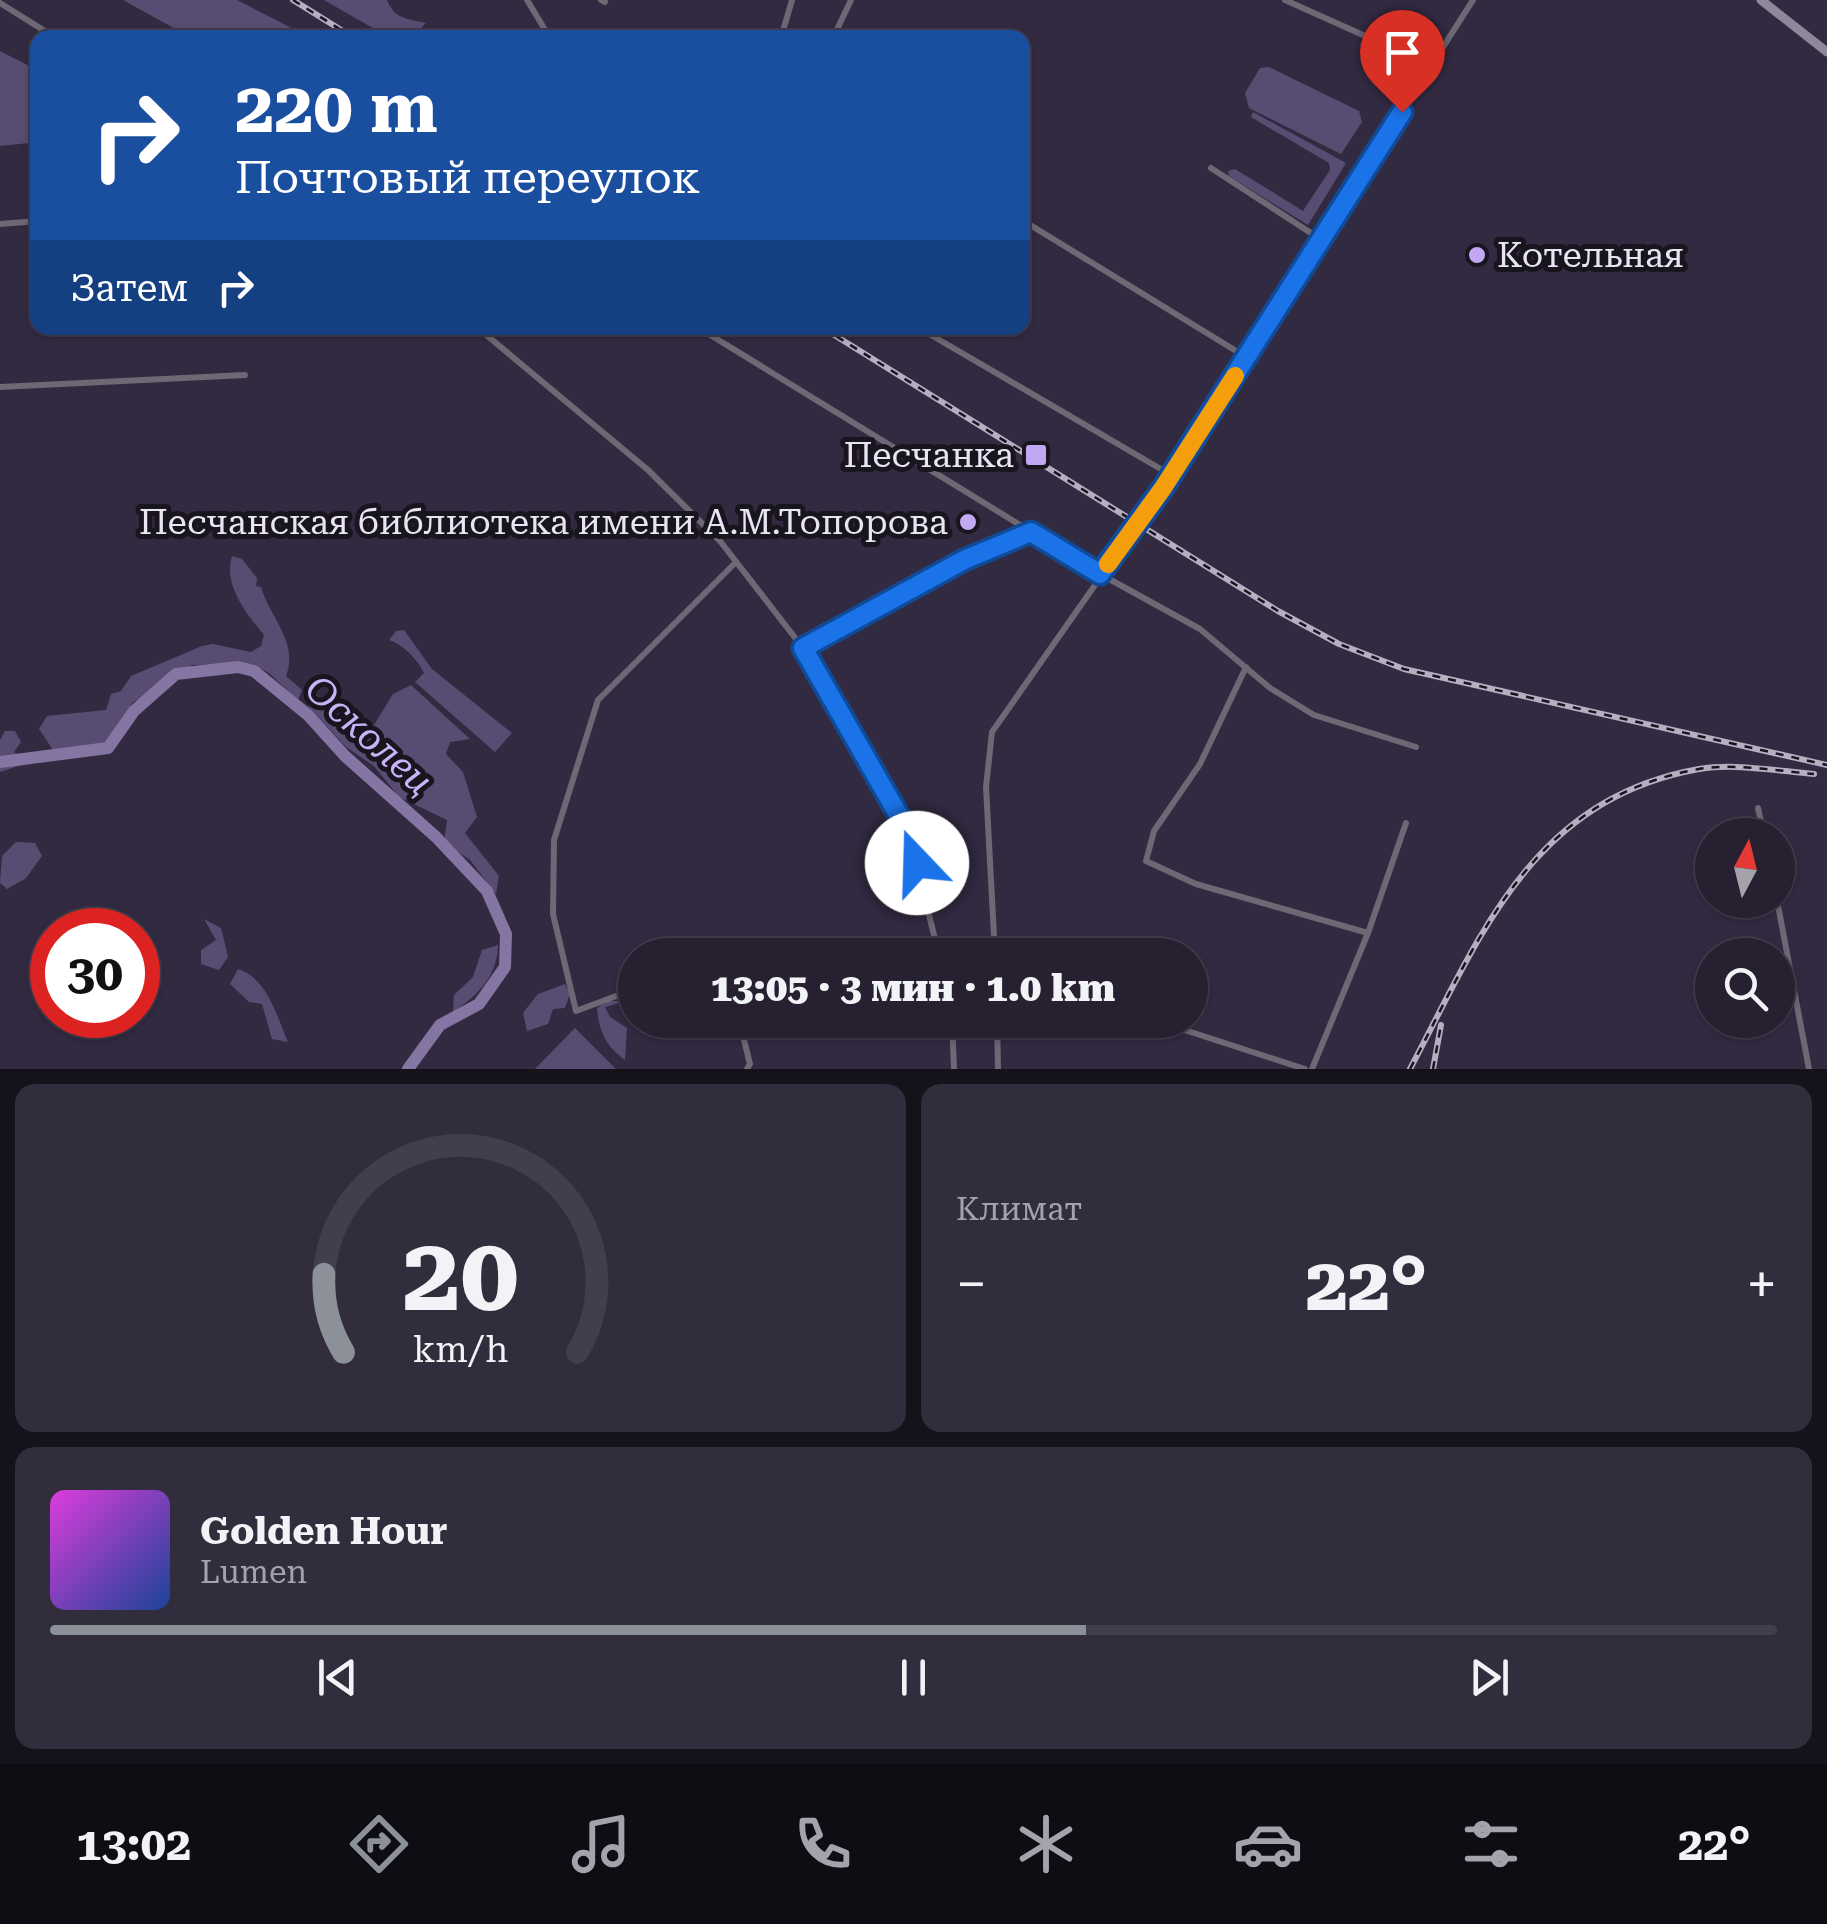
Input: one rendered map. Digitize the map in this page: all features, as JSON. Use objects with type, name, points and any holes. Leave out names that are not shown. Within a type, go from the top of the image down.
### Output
[{"type":"street","points":[[527,0],[545,30]]},
{"type":"street","points":[[783,30],[792,0]]},
{"type":"street","points":[[837,30],[851,0]]},
{"type":"street","points":[[1286,0],[1383,44],[1428,72]]},
{"type":"street","points":[[994,938],[986,786],[992,732],[1171,476],[1474,0]]},
{"type":"street","points":[[1761,0],[1827,52]]},
{"type":"street","points":[[0,3],[43,30]]},
{"type":"street","points":[[1210,168],[1314,235]]},
{"type":"street","points":[[0,224],[30,222]]},
{"type":"street","points":[[1030,225],[1246,357]]},
{"type":"street","points":[[486,335],[648,470],[736,562],[803,648],[910,835],[935,938]]},
{"type":"street","points":[[710,335],[1100,574],[1200,630],[1314,714],[1416,747]]},
{"type":"street","points":[[930,335],[1171,476]]},
{"type":"street","points":[[0,388],[245,375]]},
{"type":"street","points":[[803,648],[964,560],[1031,532]]},
{"type":"street","points":[[618,995],[576,1011],[553,914],[554,840],[598,700],[736,562]]},
{"type":"street","points":[[1246,667],[1200,764],[1154,831],[1146,861],[1196,884],[1368,933]]},
{"type":"street","points":[[1758,808],[1760,818]]},
{"type":"street","points":[[1208,1037],[1308,1069],[1368,933],[1406,823]]},
{"type":"street","points":[[1781,918],[1809,1069]]},
{"type":"street","points":[[744,1038],[750,1064],[747,1069]]},
{"type":"street","points":[[953,1038],[954,1069]]},
{"type":"street","points":[[997,1038],[998,1069]]},
{"type":"shaded area","points":[[123,0],[237,0],[295,30],[177,30]]},
{"type":"shaded area","points":[[324,0],[387,0],[398,15],[426,23],[419,30],[371,27]]},
{"type":"shaded area","points":[[0,51],[30,66],[30,146],[0,146]]},
{"type":"shaded area","points":[[1269,67],[1359,111],[1362,122],[1341,154],[1249,108],[1245,93],[1260,68]]},
{"type":"shaded area","points":[[1253,112],[1346,163],[1308,225],[1229,176],[1228,171],[1235,169],[1303,211],[1330,170],[1329,163],[1251,117]]},
{"type":"shaded area","points":[[232,556],[242,559],[257,578],[256,586],[261,587],[282,630],[289,652],[286,676],[302,690],[298,700],[269,673],[252,664],[192,665],[132,703],[107,746],[53,750],[39,729],[47,716],[106,710],[111,694],[121,691],[131,676],[202,646],[213,644],[251,652],[261,646],[264,635],[233,588]]},
{"type":"shaded area","points":[[404,630],[432,669],[512,733],[495,752],[415,682],[424,673],[421,668],[405,649],[389,640],[396,631]]},
{"type":"shaded area","points":[[411,685],[470,739],[450,742],[446,754],[463,772],[477,817],[465,833],[499,876],[496,894],[470,860],[444,842],[447,820],[399,797],[374,766],[346,747],[308,706],[316,694],[331,712],[374,725],[393,694]]},
{"type":"shaded area","points":[[5,731],[15,731],[21,742],[14,752],[28,763],[0,772],[0,740]]},
{"type":"shaded area","points":[[16,842],[35,843],[42,856],[26,878],[7,889],[0,883],[2,856]]},
{"type":"shaded area","points":[[204,919],[221,928],[228,957],[219,970],[201,964],[201,950],[216,940]]},
{"type":"shaded area","points":[[498,945],[485,984],[453,1012],[454,995],[473,977],[482,950]]},
{"type":"shaded area","points":[[238,969],[264,989],[288,1042],[272,1039],[262,1004],[249,1002],[230,984]]},
{"type":"shaded area","points":[[565,984],[570,994],[565,1008],[553,1009],[548,1024],[527,1031],[523,1013],[538,994]]},
{"type":"shaded area","points":[[607,1001],[618,1001],[605,1007],[618,1022],[618,1038],[626,1038],[625,1060],[608,1044],[597,1008]]},
{"type":"shaded area","points":[[575,1028],[616,1069],[535,1069]]},
{"type":"waterway","name":"Осколец","points":[[0,762],[108,748],[134,711],[176,674],[238,667],[254,671],[308,715],[345,756],[436,837],[487,891],[506,934],[505,967],[479,1004],[440,1025],[408,1069]]},
{"type":"railway","points":[[293,0],[341,30]]},
{"type":"railway","points":[[834,335],[1278,611],[1339,644],[1404,669],[1827,765]]},
{"type":"railway","points":[[1410,1069],[1461,971],[1518,881],[1552,842],[1593,810],[1641,785],[1699,769],[1742,767],[1814,774]]},
{"type":"railway","points":[[1433,1069],[1441,1025]]},
{"type":"slow traffic","points":[[1108,564],[1163,488],[1235,376]]},
{"type":"place","name":"Котельная","points":[[1477,255]]},
{"type":"place","name":"Песчанка","points":[[1036,455]]},
{"type":"place","name":"Песчанская библиотека имени А.М.Топорова","points":[[968,522]]},
{"type":"route","points":[[917,863],[910,835],[803,648],[964,560],[1031,532],[1100,574],[1163,488],[1402,112]]}]
